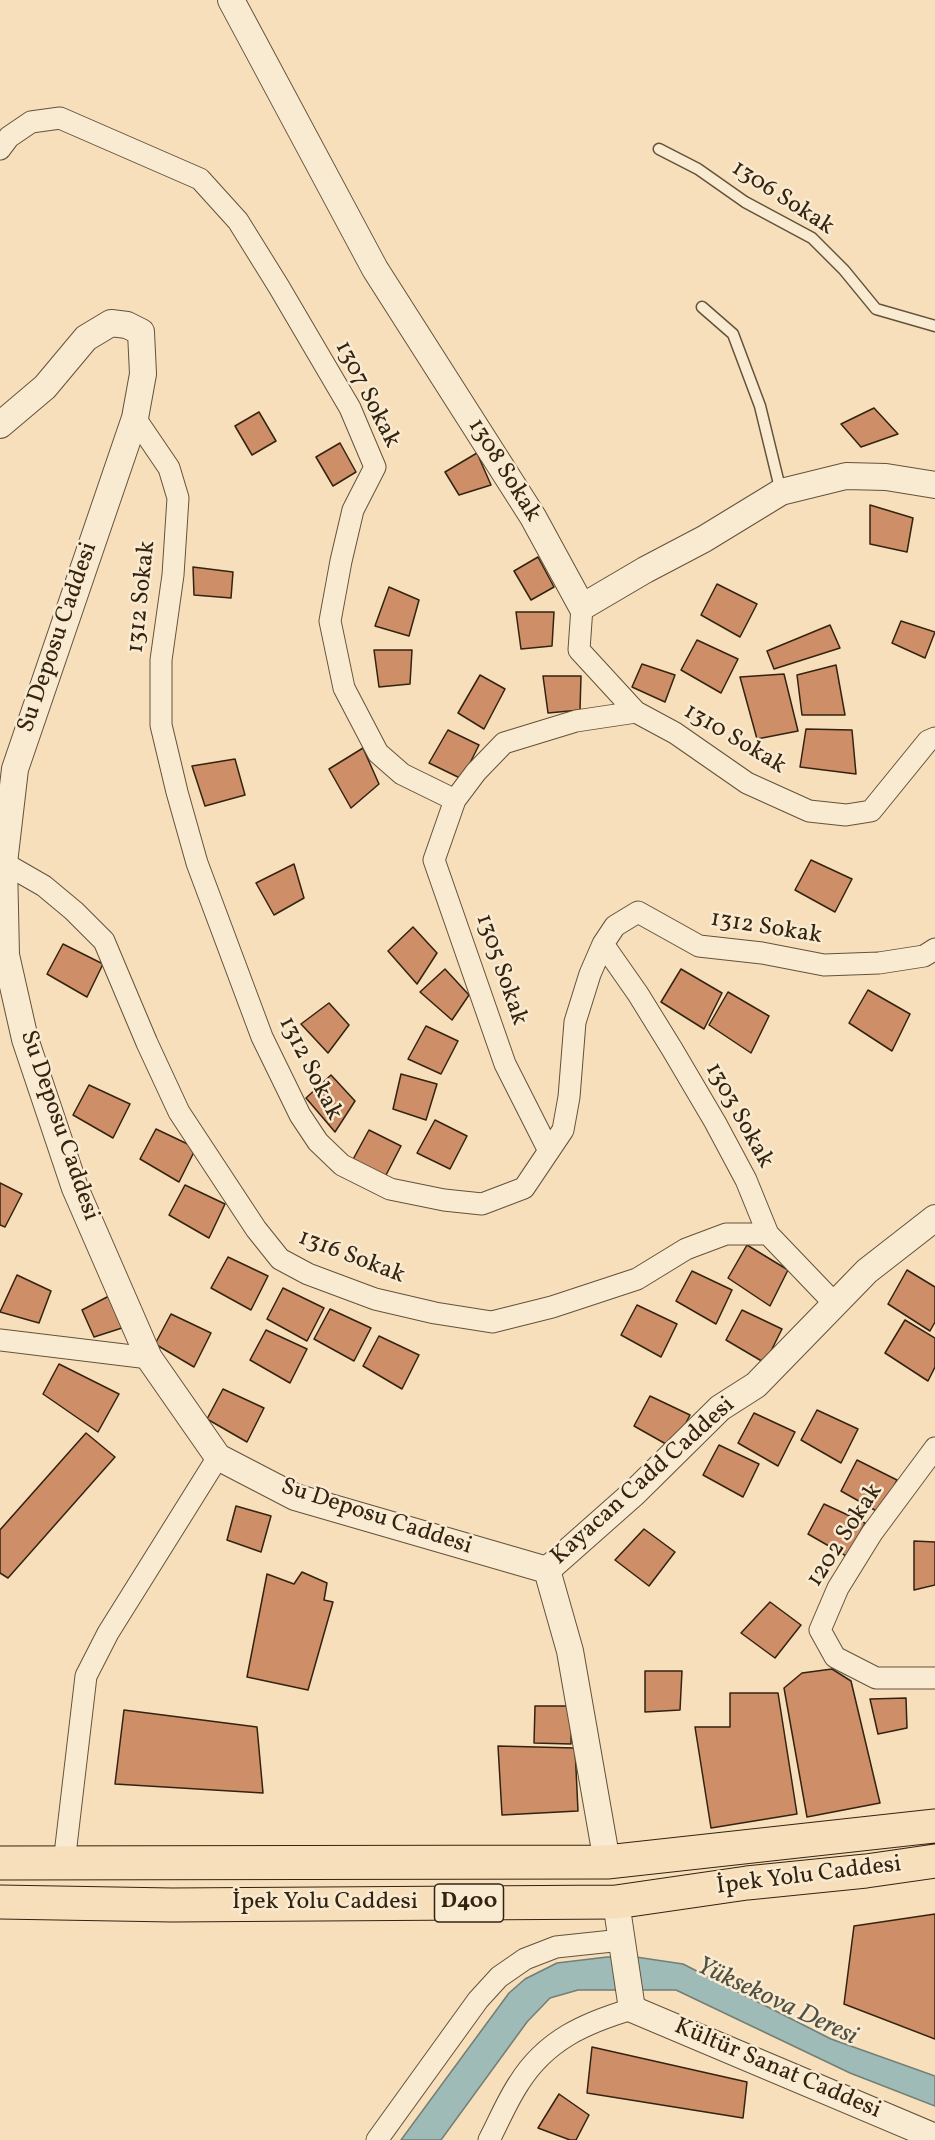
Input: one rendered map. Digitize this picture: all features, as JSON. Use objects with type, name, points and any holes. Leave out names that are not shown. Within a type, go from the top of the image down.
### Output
[{"type":"highway","name":"İpek Yolu Caddesi","points":[[0,1863],[607,1862],[935,1826]]},
{"type":"highway","name":"İpek Yolu Caddesi","points":[[0,1902],[184,1905],[616,1902],[747,1883],[866,1871],[935,1861]]},
{"type":"street","name":"1308 Sokak","points":[[231,0],[375,269],[533,517],[582,607]]},
{"type":"street","name":"1307 Sokak","points":[[0,149],[9,137],[31,122],[60,118],[200,179],[238,220],[350,408],[375,467],[353,510],[340,561],[330,621],[344,688],[378,753],[402,774],[455,800]]},
{"type":"street","name":"Su Deposu Caddesi","points":[[0,425],[45,387],[86,338],[111,323],[127,325],[141,332],[143,374],[135,417],[15,769],[4,863],[3,957],[25,1039],[75,1188],[149,1358],[218,1457],[295,1497],[547,1570]]},
{"type":"street","name":"1312 Sokak","points":[[135,417],[169,468],[178,498],[173,575],[161,660],[161,725],[174,781],[197,863],[262,1037],[300,1114],[318,1142],[342,1165],[390,1189],[444,1200],[482,1204],[524,1188],[563,1130],[569,1097],[575,1022],[590,974],[603,944],[615,926],[638,912],[699,946],[762,953],[824,965],[879,963],[924,956],[935,949]]},
{"type":"street","points":[[582,607],[704,539],[781,492],[846,476],[886,477],[935,485]]},
{"type":"street","name":"1310 Sokak","points":[[582,607],[579,650],[636,712],[675,733],[747,783],[809,811],[846,814],[871,812],[928,741],[935,738]]},
{"type":"street","points":[[455,800],[476,772],[504,743],[576,722],[636,712]]},
{"type":"street","name":"1305 Sokak","points":[[455,800],[434,860],[505,1064],[549,1151]]},
{"type":"street","name":"1316 Sokak","points":[[4,863],[44,886],[74,911],[104,941],[179,1112],[256,1229],[280,1259],[308,1274],[375,1299],[492,1322],[552,1307],[637,1279],[686,1249],[726,1234],[768,1234]]},
{"type":"street","name":"1303 Sokak","points":[[603,944],[667,1040],[715,1122],[746,1180],[768,1234],[835,1304]]},
{"type":"street","name":"Kayacan Cadd Caddesi","points":[[607,1862],[570,1651],[547,1570],[634,1493],[720,1408],[756,1385],[867,1270],[935,1218]]},
{"type":"street","points":[[0,1340],[149,1358]]},
{"type":"street","name":"1202 Sokak","points":[[935,1448],[872,1533],[838,1588],[820,1630],[835,1657],[876,1678],[935,1678]]},
{"type":"street","points":[[64,1863],[86,1676],[108,1633],[218,1457]]},
{"type":"street","points":[[489,2140],[519,2082],[552,2045],[576,2029],[630,2002],[616,1902]]},
{"type":"street","points":[[377,2140],[478,2000],[498,1977],[525,1959],[556,1947],[623,1946]]},
{"type":"street","name":"Kültür Sanat Caddesi","points":[[630,2002],[935,2137]]},
{"type":"lane","name":"1306 Sokak","points":[[659,149],[698,169],[745,202],[812,238],[844,270],[876,309],[935,326]]},
{"type":"lane","points":[[702,307],[733,334],[760,406],[781,492]]},
{"type":"water","points":[[607,1957],[636,1957],[683,1964],[831,2039],[935,2076],[935,2106],[850,2073],[676,1990],[578,1990],[550,1998],[527,2022],[441,2140],[401,2140],[509,1993],[525,1979],[557,1963]]},
{"type":"building","points":[[874,408],[898,434],[861,447],[841,424]]},
{"type":"building","points":[[259,412],[276,441],[252,455],[235,426]]},
{"type":"building","points":[[340,443],[356,472],[333,486],[316,457]]},
{"type":"building","points":[[477,453],[491,485],[459,495],[445,472]]},
{"type":"building","points":[[870,505],[913,518],[907,552],[870,544]]},
{"type":"building","points":[[538,557],[554,587],[531,600],[514,571]]},
{"type":"building","points":[[193,567],[233,572],[231,598],[194,595]]},
{"type":"building","points":[[717,584],[757,604],[740,637],[701,615]]},
{"type":"building","points":[[389,587],[419,600],[409,636],[375,626]]},
{"type":"building","points":[[516,612],[554,612],[552,646],[521,649]]},
{"type":"building","points":[[901,621],[935,632],[925,658],[892,643]]},
{"type":"building","points":[[830,625],[840,648],[774,669],[767,651]]},
{"type":"building","points":[[697,640],[738,659],[721,693],[681,670]]},
{"type":"building","points":[[374,650],[412,650],[410,684],[379,687]]},
{"type":"building","points":[[642,664],[675,675],[665,702],[632,687]]},
{"type":"building","points":[[836,665],[845,715],[802,715],[797,675]]},
{"type":"building","points":[[784,674],[798,731],[757,739],[740,677]]},
{"type":"building","points":[[480,675],[505,689],[484,729],[458,713]]},
{"type":"building","points":[[543,676],[581,676],[580,710],[548,713]]},
{"type":"building","points":[[806,729],[852,730],[856,774],[800,767]]},
{"type":"building","points":[[448,730],[479,745],[462,779],[429,763]]},
{"type":"building","points":[[363,748],[379,784],[351,808],[329,769]]},
{"type":"building","points":[[235,759],[245,795],[205,806],[192,766]]},
{"type":"building","points":[[811,860],[852,879],[835,912],[795,890]]},
{"type":"building","points":[[294,864],[304,898],[274,915],[256,883]]},
{"type":"building","points":[[413,927],[437,953],[417,984],[388,951]]},
{"type":"building","points":[[63,944],[103,964],[87,997],[47,974]]},
{"type":"building","points":[[445,969],[469,995],[452,1020],[420,992]]},
{"type":"building","points":[[681,969],[722,993],[704,1029],[661,1002]]},
{"type":"building","points":[[868,990],[910,1014],[892,1051],[849,1023]]},
{"type":"building","points":[[728,992],[769,1016],[751,1053],[709,1025]]},
{"type":"building","points":[[329,1003],[349,1025],[328,1053],[301,1024]]},
{"type":"building","points":[[426,1026],[458,1041],[441,1074],[408,1059]]},
{"type":"building","points":[[401,1074],[437,1084],[426,1120],[393,1109]]},
{"type":"building","points":[[331,1075],[355,1101],[335,1132],[306,1098]]},
{"type":"building","points":[[89,1085],[130,1104],[113,1138],[73,1115]]},
{"type":"building","points":[[435,1120],[467,1136],[450,1169],[417,1153]]},
{"type":"building","points":[[156,1129],[196,1148],[179,1182],[140,1159]]},
{"type":"building","points":[[369,1130],[401,1146],[384,1179],[351,1163]]},
{"type":"building","points":[[0,1183],[22,1194],[5,1227],[0,1225]]},
{"type":"building","points":[[185,1185],[225,1204],[209,1238],[169,1215]]},
{"type":"building","points":[[747,1245],[788,1270],[770,1306],[728,1278]]},
{"type":"building","points":[[228,1257],[268,1276],[251,1310],[211,1288]]},
{"type":"building","points":[[907,1270],[935,1287],[935,1322],[930,1331],[888,1304]]},
{"type":"building","points":[[692,1271],[732,1290],[716,1324],[676,1301]]},
{"type":"building","points":[[17,1275],[51,1291],[39,1323],[0,1312]]},
{"type":"building","points":[[283,1288],[324,1308],[307,1341],[267,1319]]},
{"type":"building","points":[[109,1296],[122,1328],[94,1337],[82,1310]]},
{"type":"building","points":[[637,1305],[677,1324],[661,1357],[621,1335]]},
{"type":"building","points":[[330,1309],[371,1328],[354,1361],[314,1339]]},
{"type":"building","points":[[742,1310],[782,1329],[765,1363],[726,1340]]},
{"type":"building","points":[[171,1314],[211,1333],[194,1367],[155,1344]]},
{"type":"building","points":[[905,1320],[935,1338],[935,1367],[928,1381],[885,1353]]},
{"type":"building","points":[[266,1330],[307,1349],[290,1383],[250,1360]]},
{"type":"building","points":[[379,1336],[419,1355],[402,1389],[363,1366]]},
{"type":"building","points":[[59,1364],[119,1394],[98,1432],[43,1394]]},
{"type":"building","points":[[223,1389],[264,1408],[247,1442],[207,1419]]},
{"type":"building","points":[[650,1396],[690,1415],[673,1448],[634,1426]]},
{"type":"building","points":[[817,1410],[858,1429],[841,1463],[801,1440]]},
{"type":"building","points":[[754,1413],[795,1432],[778,1466],[738,1443]]},
{"type":"building","points":[[86,1433],[115,1457],[8,1578],[0,1573],[0,1530]]},
{"type":"building","points":[[719,1445],[759,1464],[743,1497],[703,1475]]},
{"type":"building","points":[[857,1460],[897,1480],[880,1513],[841,1491]]},
{"type":"building","points":[[824,1504],[865,1523],[848,1557],[808,1534]]},
{"type":"building","points":[[236,1506],[271,1516],[261,1552],[227,1540]]},
{"type":"building","points":[[644,1529],[675,1552],[649,1586],[615,1560]]},
{"type":"building","points":[[914,1541],[935,1542],[935,1585],[914,1590]]},
{"type":"building","points":[[302,1572],[327,1583],[324,1600],[333,1602],[308,1690],[247,1677],[267,1574],[294,1584]]},
{"type":"building","points":[[770,1602],[801,1625],[775,1658],[741,1633]]},
{"type":"building","points":[[832,1669],[851,1681],[880,1803],[807,1817],[784,1688],[802,1673]]},
{"type":"building","points":[[645,1671],[682,1671],[680,1710],[645,1712]]},
{"type":"building","points":[[730,1693],[778,1693],[797,1814],[711,1828],[695,1727],[730,1727]]},
{"type":"building","points":[[906,1698],[907,1728],[878,1734],[870,1699]]},
{"type":"building","points":[[535,1706],[572,1706],[571,1744],[534,1743]]},
{"type":"building","points":[[124,1710],[257,1727],[263,1793],[115,1784]]},
{"type":"building","points":[[498,1746],[575,1748],[578,1811],[502,1815]]},
{"type":"building","points":[[935,1914],[935,2039],[844,2004],[854,1926]]},
{"type":"building","points":[[592,2047],[747,2082],[743,2118],[587,2093]]},
{"type":"building","points":[[559,2094],[589,2115],[576,2140],[570,2140],[538,2128]]},
{"type":"water label","name":"Yüksekova Deresi","points":[[776,2003]]}]
